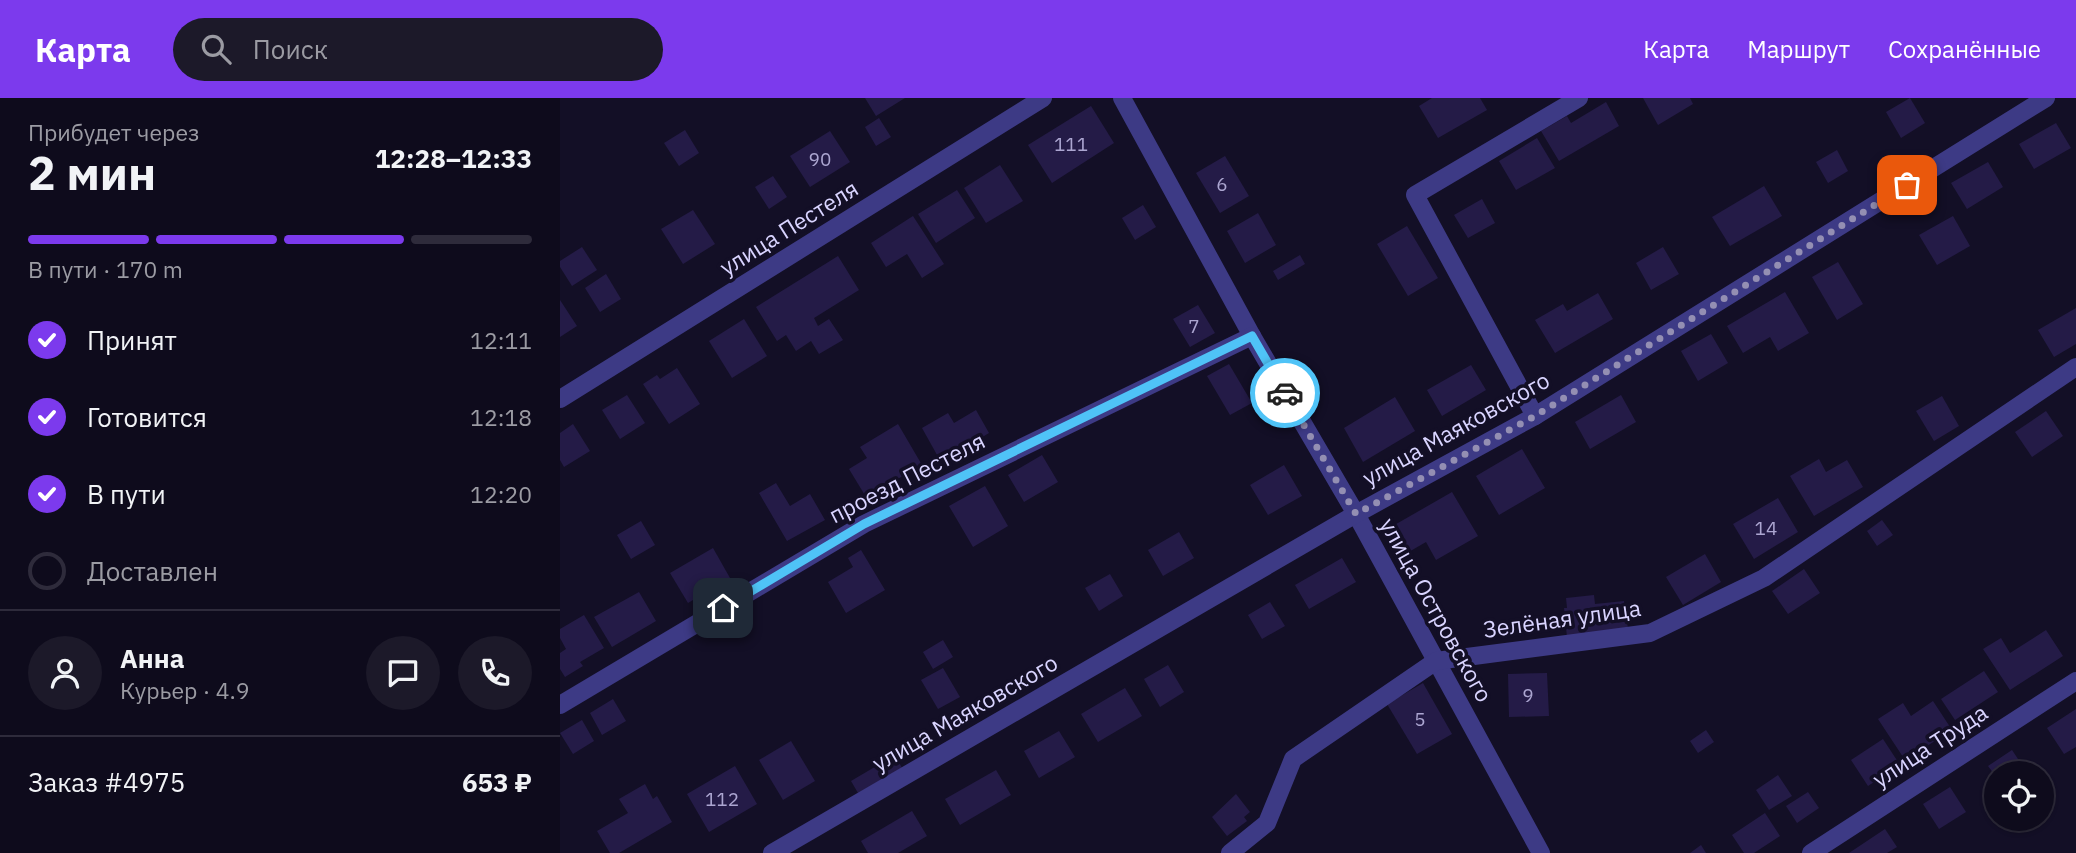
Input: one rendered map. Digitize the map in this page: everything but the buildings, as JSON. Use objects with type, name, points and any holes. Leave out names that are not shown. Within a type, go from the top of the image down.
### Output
[{"type":"street","name":"улица Пестеля","points":[[560,399],[1043,98]]},
{"type":"street","name":"улица Островского","points":[[1122,98],[1252,336],[1356,514],[1541,853]]},
{"type":"street","points":[[1535,416],[1415,195],[1579,98]]},
{"type":"street","name":"улица Маяковского","points":[[772,853],[1356,514],[1535,416],[2046,98]]},
{"type":"street","name":"проезд Пестеля","points":[[560,705],[864,524],[1252,336]]},
{"type":"street","name":"Зелёная улица","points":[[1230,853],[1267,823],[1293,759],[1436,661],[1650,633],[1764,578],[2076,367]]},
{"type":"street","name":"улица Труда","points":[[1811,853],[2076,681]]},
{"type":"way so far","points":[[1285,393],[1356,514],[1535,416],[1907,185]]},
{"type":"route","points":[[723,608],[864,524],[1252,336],[1285,393]]}]
